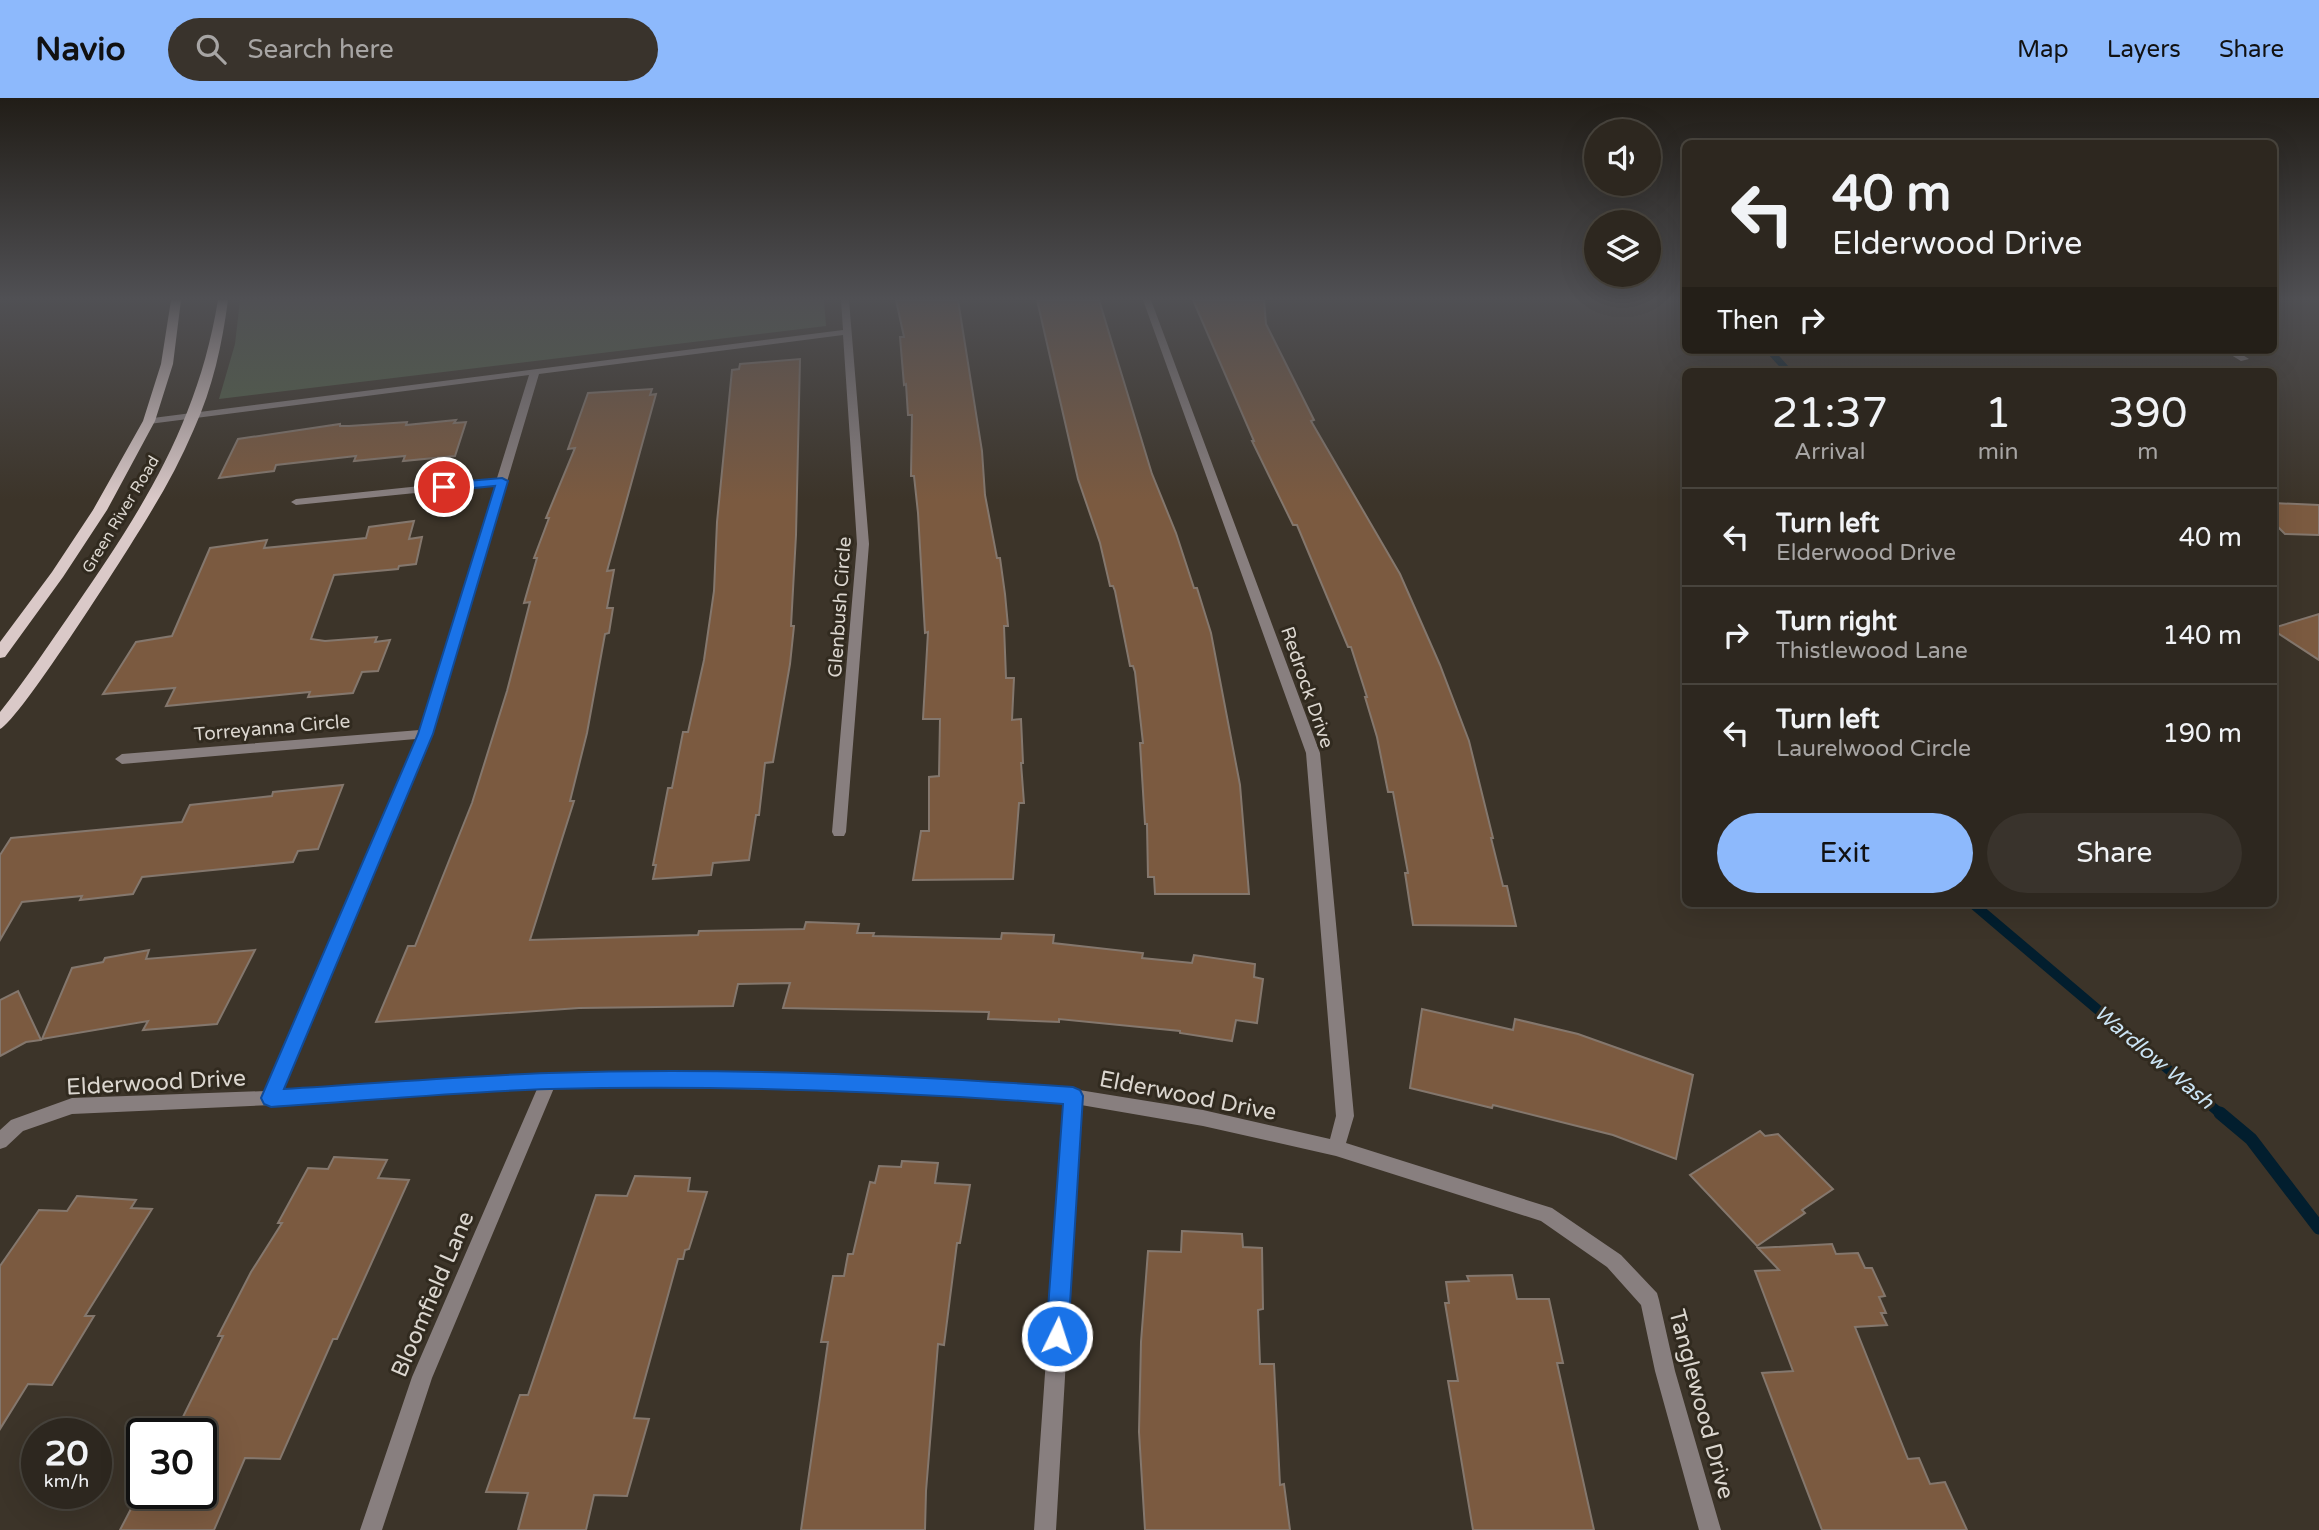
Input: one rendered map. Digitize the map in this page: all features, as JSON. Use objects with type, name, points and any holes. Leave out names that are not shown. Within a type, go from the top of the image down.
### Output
[{"type":"main road","name":"Green River Road","points":[[0,653],[93,521],[149,421],[166,367]]},
{"type":"main road","name":"Green River Road","points":[[0,723],[93,592],[155,493],[194,415],[209,367]]},
{"type":"street","points":[[149,421],[575,367]]},
{"type":"street","name":"Glenbush Circle","points":[[839,832],[863,544],[850,367]]},
{"type":"street","name":"Redrock Drive","points":[[1171,367],[1313,753],[1345,1116],[1336,1148]]},
{"type":"street","points":[[271,1098],[425,734],[535,372]]},
{"type":"street","points":[[296,502],[502,481]]},
{"type":"street","name":"Torreyanna Circle","points":[[122,759],[425,734]]},
{"type":"street","name":"Elderwood Drive","points":[[0,1141],[17,1125],[72,1106],[271,1098],[549,1081],[819,1083],[945,1087],[1073,1096],[1203,1118],[1336,1148],[1546,1214],[1614,1261]]},
{"type":"street","name":"Bloomfield Lane","points":[[371,1530],[422,1377],[549,1081]]},
{"type":"street","points":[[1045,1530],[1073,1096]]},
{"type":"street","name":"Tanglewood Drive","points":[[1614,1261],[1650,1300],[1668,1384],[1710,1530]]},
{"type":"green space","points":[[228,367],[487,367],[219,399]]},
{"type":"building","points":[[739,367],[800,367],[791,626],[794,626],[790,664],[773,762],[765,763],[759,815],[756,815],[749,860],[713,863],[711,875],[653,879],[656,865],[653,865],[668,788],[672,788],[683,732],[688,732],[704,660],[714,591],[717,522],[732,370]]},
{"type":"building","points":[[902,367],[969,367],[982,451],[985,495],[997,558],[1000,558],[1005,594],[1008,626],[1004,626],[1006,678],[1014,678],[1012,720],[1021,719],[1024,803],[1019,803],[1013,879],[913,880],[921,831],[929,831],[929,777],[939,776],[940,719],[923,719],[928,632],[925,633],[918,513],[914,476],[911,476],[912,415],[908,415],[906,384],[904,385]]},
{"type":"building","points":[[1052,367],[1119,367],[1152,474],[1176,533],[1194,588],[1197,588],[1211,633],[1240,785],[1249,894],[1155,894],[1154,877],[1148,877],[1147,824],[1140,743],[1143,743],[1135,672],[1133,666],[1130,666],[1115,591],[1113,586],[1110,586],[1100,543],[1078,479]]},
{"type":"building","points":[[1222,367],[1287,367],[1314,420],[1311,421],[1400,574],[1440,665],[1469,741],[1503,886],[1507,886],[1516,926],[1413,925],[1405,873],[1408,873],[1393,792],[1388,792],[1367,697],[1351,647],[1348,647],[1297,525],[1293,525]]},
{"type":"building","points":[[652,389],[650,395],[656,394],[607,571],[614,570],[607,608],[613,608],[609,633],[605,634],[587,733],[570,801],[574,801],[530,940],[698,935],[699,931],[804,929],[806,922],[859,924],[857,933],[874,933],[873,936],[1001,939],[1002,933],[1054,935],[1053,943],[1143,953],[1142,958],[1192,963],[1194,955],[1255,964],[1254,977],[1263,979],[1257,1023],[1236,1020],[1232,1041],[1180,1031],[1059,1019],[1059,1022],[988,1019],[989,1012],[783,1008],[790,983],[738,984],[733,1006],[579,1008],[376,1022],[408,946],[415,946],[472,803],[507,691],[530,602],[524,603],[537,558],[534,558],[549,518],[546,518],[575,448],[568,449],[588,393]]},
{"type":"building","points":[[456,420],[454,423],[466,422],[455,456],[403,461],[405,456],[354,461],[356,456],[276,465],[274,471],[219,478],[238,439],[340,424],[349,426],[407,422],[406,425]]},
{"type":"building","points":[[2277,503],[2319,505],[2319,535],[2285,534],[2277,526]]},
{"type":"building","points":[[414,521],[409,539],[422,537],[416,564],[399,566],[398,569],[334,575],[311,639],[325,641],[377,637],[375,642],[390,640],[378,671],[362,672],[353,693],[308,697],[310,692],[166,706],[175,688],[103,694],[136,642],[172,636],[210,548],[267,540],[264,548],[366,538],[369,527]]},
{"type":"building","points":[[2319,614],[2319,660],[2277,633],[2277,627]]},
{"type":"building","points":[[343,785],[318,849],[298,851],[293,862],[142,877],[133,894],[80,900],[82,896],[22,902],[0,940],[0,855],[11,838],[182,822],[190,805],[272,796],[273,792]]},
{"type":"building","points":[[149,950],[146,959],[255,950],[217,1024],[143,1030],[148,1021],[42,1039],[72,968],[103,962],[105,958]]},
{"type":"building","points":[[18,991],[41,1040],[26,1042],[0,1056],[0,1000]]},
{"type":"building","points":[[1422,1009],[1513,1030],[1515,1019],[1578,1034],[1693,1075],[1676,1159],[1613,1135],[1493,1105],[1492,1108],[1410,1088]]},
{"type":"building","points":[[1760,1131],[1765,1136],[1778,1134],[1833,1189],[1802,1210],[1805,1213],[1757,1246],[1690,1175]]},
{"type":"building","points":[[334,1157],[387,1160],[378,1178],[409,1180],[337,1339],[333,1339],[280,1459],[245,1458],[214,1530],[120,1530],[131,1509],[217,1509],[217,1418],[182,1418],[223,1336],[218,1336],[251,1272],[282,1223],[278,1223],[308,1168],[328,1169]]},
{"type":"building","points":[[902,1161],[938,1163],[935,1183],[970,1185],[960,1243],[957,1243],[944,1345],[938,1344],[925,1530],[801,1530],[828,1342],[821,1342],[833,1276],[844,1276],[848,1254],[853,1254],[870,1182],[875,1183],[879,1166],[901,1167]]},
{"type":"building","points":[[635,1176],[690,1178],[688,1191],[707,1192],[689,1249],[685,1250],[683,1259],[678,1259],[634,1418],[649,1419],[627,1496],[594,1495],[586,1530],[518,1530],[528,1493],[486,1492],[520,1395],[528,1395],[596,1195],[627,1196]]},
{"type":"building","points":[[77,1196],[136,1200],[131,1208],[152,1209],[85,1316],[94,1316],[52,1385],[28,1384],[0,1429],[0,1266],[39,1210],[67,1211]]},
{"type":"building","points":[[1182,1231],[1242,1234],[1243,1247],[1262,1248],[1263,1309],[1258,1310],[1260,1364],[1274,1364],[1280,1485],[1284,1484],[1290,1530],[1145,1530],[1139,1432],[1141,1342],[1148,1251],[1181,1252]]},
{"type":"building","points":[[1832,1244],[1836,1254],[1858,1253],[1865,1268],[1872,1268],[1885,1296],[1879,1297],[1886,1313],[1881,1313],[1887,1325],[1855,1327],[1908,1459],[1919,1458],[1930,1484],[1945,1482],[1967,1530],[1822,1530],[1762,1373],[1793,1371],[1755,1271],[1779,1270],[1758,1248]]},
{"type":"building","points":[[1512,1275],[1517,1299],[1549,1299],[1563,1363],[1557,1363],[1594,1530],[1473,1530],[1448,1381],[1458,1381],[1445,1303],[1449,1303],[1446,1282],[1469,1281],[1467,1276]]},
{"type":"waterway","name":"Wardlow Wash","points":[[1977,907],[2222,1115]]},
{"type":"waterway","name":"Wardlow Wash","points":[[2220,1113],[2251,1139],[2319,1228]]},
{"type":"route","points":[[444,487],[502,481],[425,734],[271,1098],[549,1081],[684,1080],[945,1087],[1073,1096],[1057,1336]]}]
